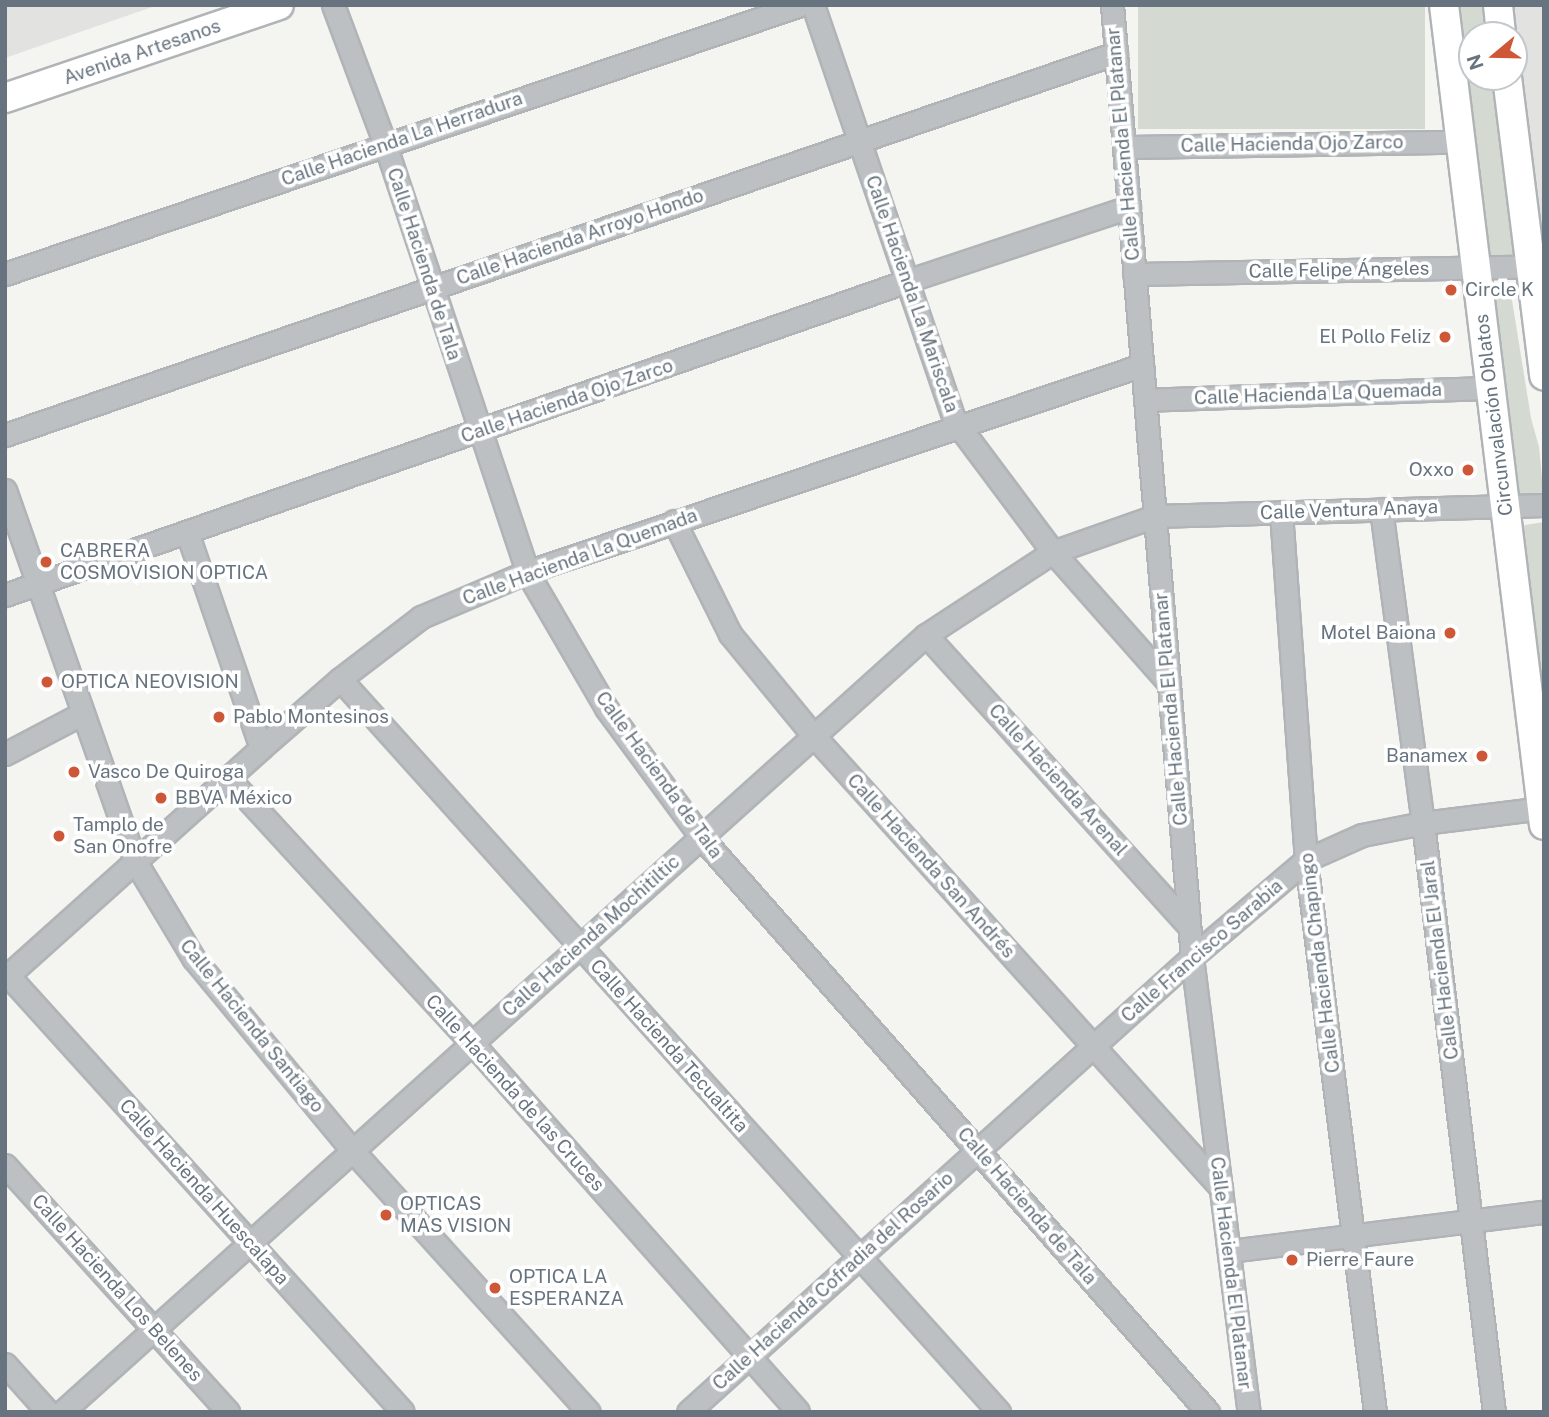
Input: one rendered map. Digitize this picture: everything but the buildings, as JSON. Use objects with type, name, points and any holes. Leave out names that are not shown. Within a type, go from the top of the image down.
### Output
[{"type":"main road","name":"Avenida Artesanos","points":[[5,98],[279,5]]},
{"type":"main road","name":"Circunvalación Oblatos","points":[[1444,5],[1543,814]]},
{"type":"main road","points":[[1509,91],[1537,266],[1544,376]]},
{"type":"street","name":"Calle Hacienda de Tala","points":[[333,5],[385,144],[527,572],[606,708],[701,837],[1208,1412]]},
{"type":"street","name":"Calle Hacienda La Herradura","points":[[5,274],[800,5]]},
{"type":"street","name":"Calle Hacienda La Mariscala","points":[[813,5],[959,426],[1053,552],[1169,683]]},
{"type":"street","name":"Calle Hacienda El Platanar","points":[[1112,5],[1192,957],[1249,1412]]},
{"type":"street","name":"Calle Hacienda Arroyo Hondo","points":[[5,435],[1116,54]]},
{"type":"street","name":"Calle Hacienda Ojo Zarco","points":[[1124,147],[1460,142]]},
{"type":"street","name":"Calle Hacienda Ojo Zarco","points":[[5,595],[907,281],[1129,207]]},
{"type":"street","name":"Calle Felipe Ángeles","points":[[1135,274],[1537,266]]},
{"type":"street","name":"Calle Hacienda La Quemada","points":[[6,975],[261,748],[340,680],[421,617],[527,572],[1142,365]]},
{"type":"street","name":"Calle Hacienda La Quemada","points":[[1145,400],[1490,388]]},
{"type":"street","name":"Calle Hacienda Santiago","points":[[5,490],[135,861],[194,959],[352,1150],[589,1412]]},
{"type":"street","name":"Calle Ventura Anaya","points":[[1155,516],[1544,505]]},
{"type":"street","name":"Calle Hacienda El Jaral","points":[[1381,509],[1423,823],[1494,1412]]},
{"type":"street","name":"Calle Hacienda Chapingo","points":[[1281,512],[1306,860],[1375,1412]]},
{"type":"street","name":"Calle Hacienda Mochitiltic","points":[[62,1412],[926,635],[1053,552],[1155,516]]},
{"type":"street","name":"Calle Hacienda San Andrés","points":[[674,521],[730,634],[813,735],[1221,1188]]},
{"type":"street","points":[[187,532],[261,748]]},
{"type":"street","name":"Calle Hacienda Arenal","points":[[926,635],[1189,926]]},
{"type":"street","name":"Calle Hacienda Tecualtita","points":[[340,680],[999,1412]]},
{"type":"street","points":[[5,754],[83,713]]},
{"type":"street","name":"Calle Hacienda de las Cruces","points":[[228,778],[472,1043],[798,1412]]},
{"type":"street","name":"Calle Francisco Sarabia","points":[[978,1150],[1192,957],[1306,860],[1362,835],[1423,823],[1543,814]]},
{"type":"street","name":"Calle Hacienda Huescalapa","points":[[6,975],[403,1412]]},
{"type":"street","name":"Calle Hacienda Cofradia del Rosario","points":[[688,1412],[978,1150]]},
{"type":"street","name":"Calle Hacienda Los Belenes","points":[[5,1165],[228,1412]]},
{"type":"street","points":[[1229,1251],[1544,1212]]},
{"type":"street","points":[[5,1364],[48,1412]]},
{"type":"shaded area","points":[[5,5],[158,5],[5,58]]},
{"type":"shaded area","points":[[1138,5],[1425,5],[1425,129],[1138,129]]},
{"type":"shaded area","points":[[1453,5],[1486,5],[1488,21],[1458,21],[1458,48]]},
{"type":"shaded area","points":[[1508,5],[1544,5],[1544,254],[1540,254],[1519,91],[1528,91],[1528,21],[1510,21]]},
{"type":"shaded area","points":[[1463,91],[1497,91],[1515,254],[1483,260]]},
{"type":"shaded area","points":[[1503,288],[1511,294],[1531,418],[1539,447],[1544,499],[1519,500],[1494,300],[1495,292]]},
{"type":"shaded area","points":[[1544,522],[1544,732],[1520,532],[1525,525]]},
{"type":"place","name":"Circle K","points":[[1451,290]]},
{"type":"place","name":"El Pollo Feliz","points":[[1445,337]]},
{"type":"place","name":"Oxxo","points":[[1468,470]]},
{"type":"place","name":"CABRERA COSMOVISION OPTICA","points":[[46,562]]},
{"type":"place","name":"Motel Baiona","points":[[1450,633]]},
{"type":"place","name":"OPTICA NEOVISION","points":[[47,682]]},
{"type":"place","name":"Pablo Montesinos","points":[[219,717]]},
{"type":"place","name":"Banamex","points":[[1482,756]]},
{"type":"place","name":"Vasco De Quiroga","points":[[74,772]]},
{"type":"place","name":"BBVA México","points":[[161,798]]},
{"type":"place","name":"Tamplo de San Onofre","points":[[59,836]]},
{"type":"place","name":"OPTICAS MAS VISION","points":[[386,1215]]},
{"type":"place","name":"Pierre Faure","points":[[1292,1260]]},
{"type":"place","name":"OPTICA LA ESPERANZA","points":[[495,1288]]}]
